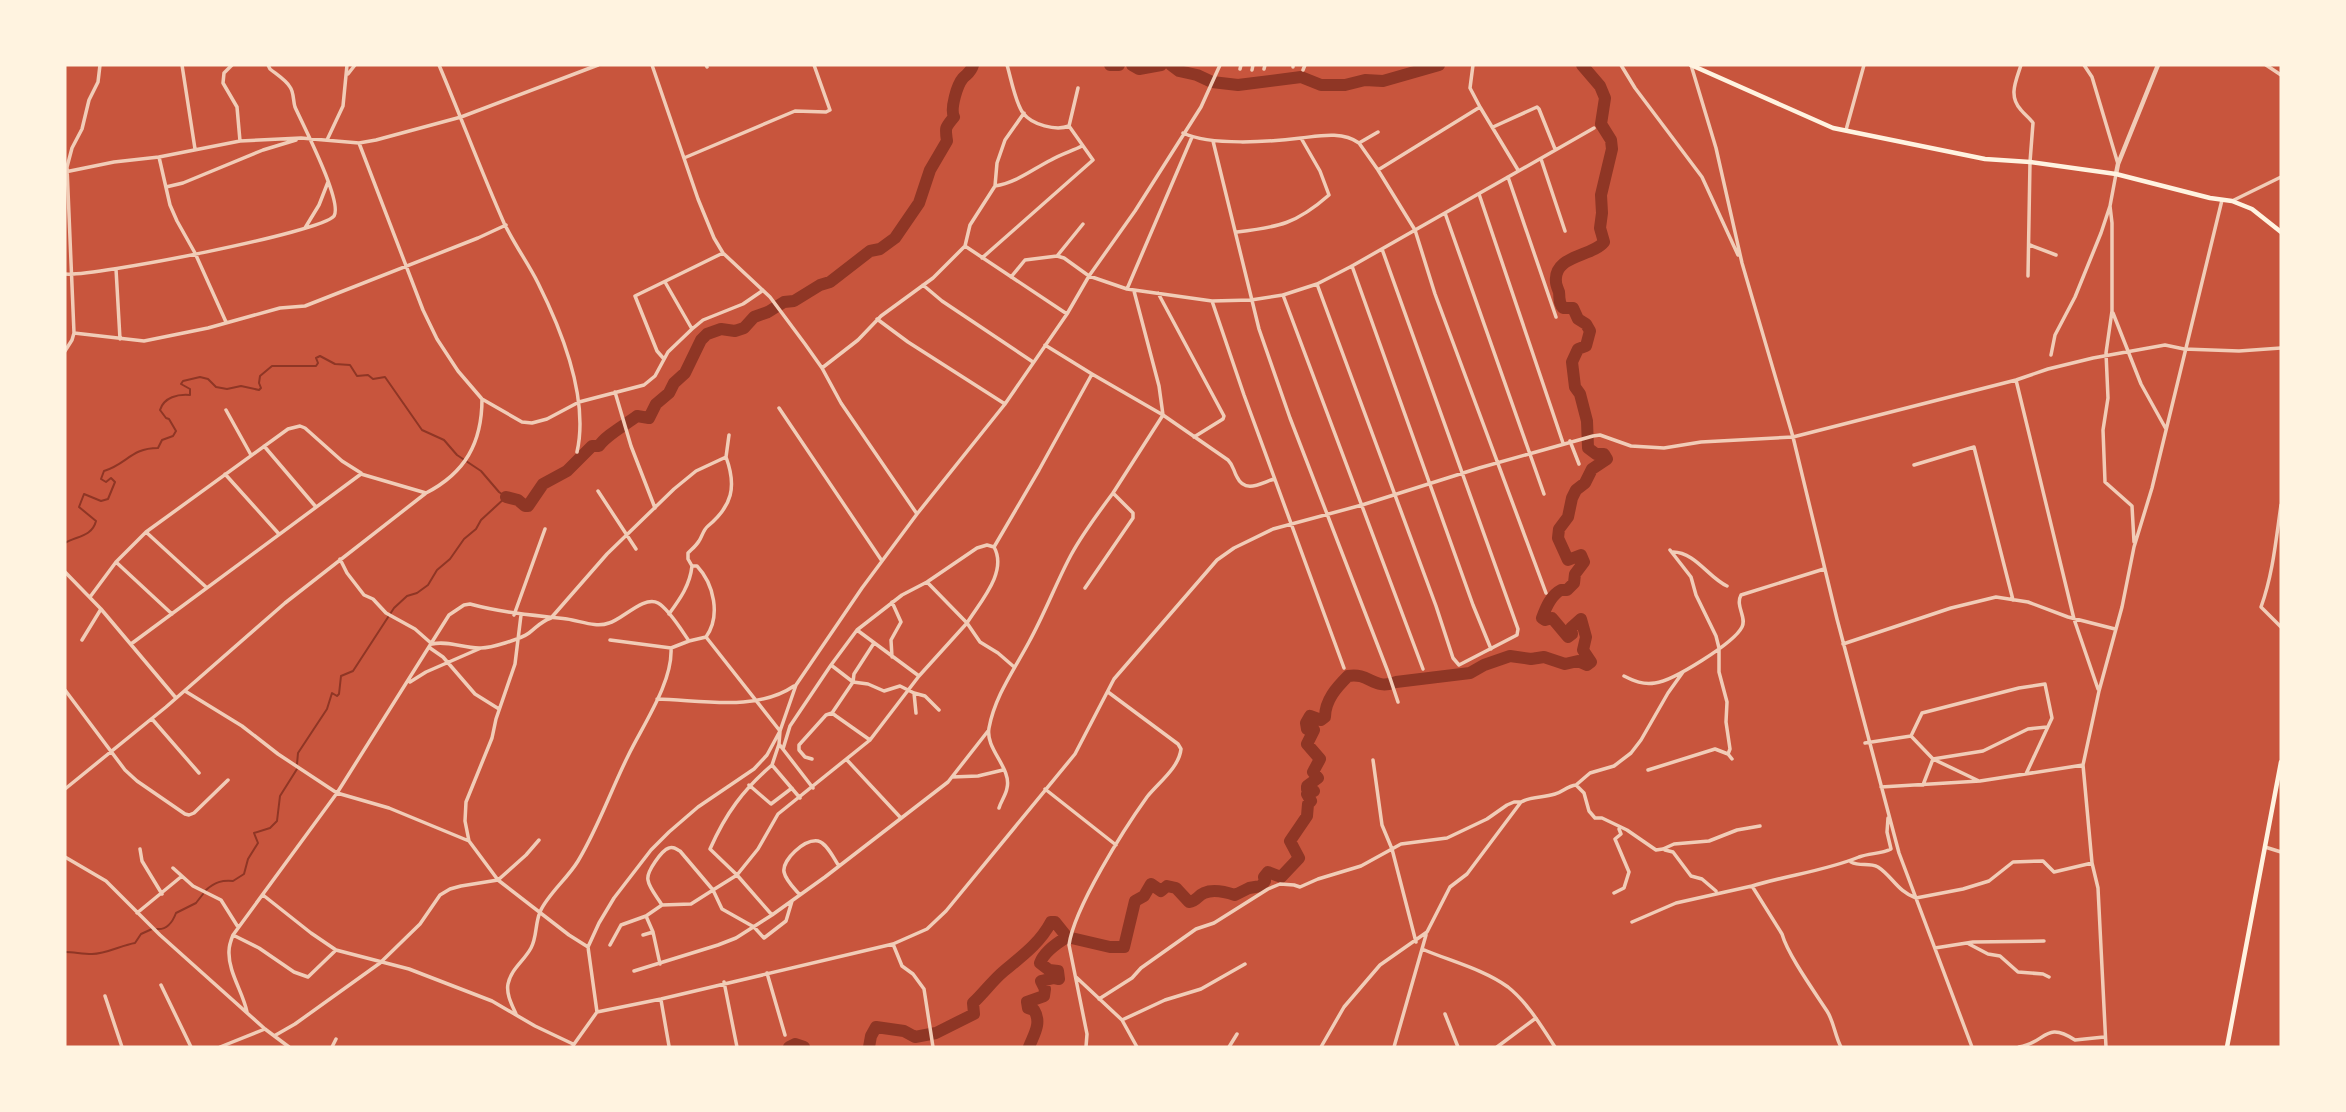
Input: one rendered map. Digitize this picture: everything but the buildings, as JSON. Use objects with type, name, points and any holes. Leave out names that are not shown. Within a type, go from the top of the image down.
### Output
[{"type":"main road","points":[[1691,65],[1833,128],[1985,159],[2030,162],[2116,174],[2232,201],[2252,209],[2281,232]]},
{"type":"main road","points":[[2227,1047],[2281,762]]},
{"type":"street","points":[[65,351],[74,333],[68,158],[82,129],[89,100],[98,82],[100,65]]},
{"type":"street","points":[[182,65],[195,149]]},
{"type":"street","points":[[232,65],[224,74],[223,83],[237,107],[240,141]]},
{"type":"street","points":[[65,275],[116,269],[237,246],[303,230],[329,220],[334,215],[337,207],[294,104],[291,88],[268,65]]},
{"type":"street","points":[[327,140],[343,106],[347,65]]},
{"type":"street","points":[[346,77],[355,65]]},
{"type":"street","points":[[439,65],[506,225],[539,285],[570,362],[579,401],[581,428],[577,452]]},
{"type":"street","points":[[67,172],[114,162],[159,158],[240,141],[301,138],[359,142],[461,117],[598,65]]},
{"type":"street","points":[[652,65],[709,225],[723,253],[770,297],[783,314],[822,368],[841,403],[916,514]]},
{"type":"street","points":[[684,158],[795,111],[830,110],[814,65]]},
{"type":"street","points":[[1007,65],[1024,114],[1045,127],[1056,129],[1069,126]]},
{"type":"street","points":[[264,895],[336,950],[409,970],[492,1001],[573,1046],[597,1012],[588,947],[598,923],[614,898],[651,850],[698,807],[754,769],[767,755],[780,731],[796,685],[916,514],[1005,404],[1067,314],[1089,276],[1135,211],[1201,107],[1220,65]]},
{"type":"street","points":[[1303,71],[1305,65]]},
{"type":"street","points":[[1473,65],[1469,88],[1518,171]]},
{"type":"street","points":[[1621,65],[1635,88],[1702,177],[1742,263]]},
{"type":"street","points":[[1691,65],[1716,148],[1742,263],[1793,437],[1867,742],[1899,853],[1972,1047]]},
{"type":"street","points":[[1846,131],[1864,65]]},
{"type":"street","points":[[2021,65],[2013,92],[2015,101],[2034,123],[2030,162],[2028,276]]},
{"type":"street","points":[[2084,65],[2092,77],[2118,164]]},
{"type":"street","points":[[2051,355],[2055,335],[2074,297],[2110,206],[2118,164],[2158,65]]},
{"type":"street","points":[[2266,65],[2281,75]]},
{"type":"street","points":[[982,258],[1093,160],[1069,126],[1078,89]]},
{"type":"street","points":[[1378,170],[1480,107]]},
{"type":"street","points":[[1493,127],[1536,107],[1555,149]]},
{"type":"street","points":[[822,368],[858,340],[877,319],[946,267],[965,246],[970,225],[995,186],[1002,147],[1024,114]]},
{"type":"street","points":[[1011,277],[1025,260],[1057,256],[1089,276],[1134,291],[1212,301],[1251,300],[1283,295],[1317,284],[1352,266],[1594,128]]},
{"type":"street","points":[[1359,143],[1378,132]]},
{"type":"street","points":[[1183,133],[1213,141],[1301,138],[1320,134],[1351,138],[1359,143],[1415,230],[1435,294],[1546,593]]},
{"type":"street","points":[[1127,289],[1192,137]]},
{"type":"street","points":[[166,187],[301,138]]},
{"type":"street","points":[[1237,232],[1276,227],[1293,221],[1329,195],[1320,171],[1301,138]]},
{"type":"street","points":[[1213,141],[1259,329],[1398,702]]},
{"type":"street","points":[[359,142],[437,339],[458,371],[482,399],[522,422],[532,423],[547,419],[579,401],[643,385],[655,376],[676,343],[703,320],[743,304],[762,291]]},
{"type":"street","points":[[995,186],[1024,176],[1054,158],[1082,146]]},
{"type":"street","points":[[159,158],[177,221],[226,321]]},
{"type":"street","points":[[1541,159],[1565,232]]},
{"type":"street","points":[[1508,177],[1556,317]]},
{"type":"street","points":[[2232,201],[2281,177]]},
{"type":"street","points":[[303,230],[319,205],[328,183]]},
{"type":"street","points":[[1479,194],[1563,443]]},
{"type":"street","points":[[2106,1047],[2098,888],[2092,863],[2083,765],[2134,547],[2152,488],[2221,200]]},
{"type":"street","points":[[2110,206],[2112,311],[2106,356],[2108,398],[2103,430],[2105,482],[2132,506],[2134,547]]},
{"type":"street","points":[[1445,213],[1544,494]]},
{"type":"street","points":[[1057,256],[1083,224]]},
{"type":"street","points":[[74,333],[144,341],[208,328],[281,308],[305,306],[506,225]]},
{"type":"street","points":[[2030,245],[2056,255]]},
{"type":"street","points":[[965,246],[1067,314]]},
{"type":"street","points":[[1317,284],[1453,658],[1460,665],[1519,632],[1382,249]]},
{"type":"street","points":[[664,359],[657,351],[635,296],[723,253]]},
{"type":"street","points":[[1352,266],[1491,649]]},
{"type":"street","points":[[116,269],[120,338]]},
{"type":"street","points":[[665,282],[692,329]]},
{"type":"street","points":[[923,285],[942,301],[1033,362]]},
{"type":"street","points":[[634,971],[718,945],[772,915],[923,802],[952,777],[988,731],[1013,666],[1028,643],[1071,554],[1163,415],[1159,386],[1134,291]]},
{"type":"street","points":[[1158,293],[1224,416],[1194,438]]},
{"type":"street","points":[[1283,295],[1423,669]]},
{"type":"street","points":[[1212,301],[1344,668]]},
{"type":"street","points":[[2112,311],[2141,384],[2166,429]]},
{"type":"street","points":[[877,319],[1005,404]]},
{"type":"street","points":[[1045,345],[1163,415],[1233,464],[1237,479],[1244,486],[1274,479]]},
{"type":"street","points":[[597,1012],[893,943],[927,929],[946,911],[1075,754],[1114,679],[1217,560],[1254,538],[1290,523],[1362,505],[1498,462],[1593,436],[1600,435],[1631,446],[1664,448],[1701,442],[1793,437],[2016,380],[2048,369],[2165,345],[2185,349],[2239,351],[2281,348]]},
{"type":"street","points":[[994,547],[1092,374]]},
{"type":"street","points":[[2016,380],[2074,619],[2099,691]]},
{"type":"street","points":[[615,392],[655,508]]},
{"type":"street","points":[[65,787],[152,719],[268,617],[340,559],[426,493],[442,485],[467,460],[482,424],[482,399]]},
{"type":"street","points":[[779,408],[882,561]]},
{"type":"street","points":[[226,410],[251,455]]},
{"type":"street","points":[[90,597],[116,562],[146,531],[288,429],[300,426],[361,474],[426,493]]},
{"type":"street","points":[[668,614],[685,591],[692,566],[688,553],[698,544],[705,529],[714,523],[732,489],[733,476],[726,457],[729,435]]},
{"type":"street","points":[[1570,441],[1579,464]]},
{"type":"street","points":[[264,446],[316,507]]},
{"type":"street","points":[[1914,465],[1975,447],[2013,600]]},
{"type":"street","points":[[408,682],[481,648],[528,634],[539,623],[551,618],[607,554],[674,489],[696,471],[726,457]]},
{"type":"street","points":[[225,474],[279,534]]},
{"type":"street","points":[[131,644],[361,474]]},
{"type":"street","points":[[598,491],[636,549]]},
{"type":"street","points":[[1085,588],[1133,518],[1133,513],[1113,494]]},
{"type":"street","points":[[2281,505],[2273,558],[2261,607],[2281,627]]},
{"type":"street","points":[[514,615],[545,529]]},
{"type":"street","points":[[146,531],[206,587]]},
{"type":"street","points":[[610,945],[621,925],[646,916],[662,905],[691,904],[737,875],[758,849],[778,814],[870,740],[919,676],[967,623],[992,583],[998,566],[998,555],[994,547],[987,545],[977,548],[927,582],[902,595],[857,630],[790,726],[783,749]]},
{"type":"street","points":[[1648,770],[1715,749],[1730,756],[1726,726],[1727,702],[1719,673],[1719,648],[1691,577],[1672,551],[1686,555],[1714,579],[1727,586]]},
{"type":"street","points":[[340,559],[364,595],[373,599],[386,613],[415,629],[475,694],[499,709]]},
{"type":"street","points":[[116,562],[172,614]]},
{"type":"street","points":[[610,640],[671,648],[706,637],[714,618],[712,592],[706,577],[697,566],[692,566]]},
{"type":"street","points":[[1623,676],[1646,684],[1659,683],[1683,672],[1719,648],[1742,626],[1738,602],[1741,595],[1824,569]]},
{"type":"street","points":[[65,572],[101,609],[176,698]]},
{"type":"street","points":[[927,582],[967,623],[980,642],[1013,666]]},
{"type":"street","points":[[1843,644],[1951,608],[1996,597],[2028,602],[2074,619],[2115,629]]},
{"type":"street","points":[[247,1012],[231,967],[229,951],[233,935],[337,793],[449,615],[470,604],[514,615],[598,625],[611,623],[652,601],[658,603],[689,641]]},
{"type":"street","points":[[892,602],[901,622],[892,635],[892,657]]},
{"type":"street","points":[[82,640],[101,609]]},
{"type":"street","points":[[521,615],[515,664],[492,738],[466,802],[465,821],[469,841],[498,880],[588,947]]},
{"type":"street","points":[[857,630],[919,676]]},
{"type":"street","points":[[706,637],[780,731],[772,765],[748,785],[727,815],[710,849],[772,915]]},
{"type":"street","points":[[431,646],[439,642],[481,648]]},
{"type":"street","points":[[812,758],[805,757],[799,750],[799,745],[826,715],[832,713],[874,643]]},
{"type":"street","points":[[516,1014],[509,996],[508,982],[534,942],[540,912],[589,842],[657,699],[669,669],[671,648]]},
{"type":"street","points":[[831,665],[853,682],[868,684],[884,691],[900,686],[914,694],[925,696],[939,710]]},
{"type":"street","points":[[1099,999],[1132,978],[1141,968],[1196,929],[1214,923],[1268,889],[1280,884],[1300,887],[1361,866],[1412,841],[1447,838],[1494,815],[1507,804],[1555,794],[1568,786],[1576,785],[1590,774],[1614,766],[1642,740],[1683,672]]},
{"type":"street","points":[[1912,736],[1922,713],[2045,684],[2052,718],[2025,774]]},
{"type":"street","points":[[657,699],[757,701],[783,693],[796,685]]},
{"type":"street","points":[[65,690],[125,770],[137,782],[189,816],[228,780]]},
{"type":"street","points":[[185,691],[242,726],[278,754],[337,793],[389,808],[469,841]]},
{"type":"street","points":[[1086,1047],[1087,1034],[1069,945],[1071,932],[1116,845],[1148,796],[1177,762],[1181,749],[1108,692]]},
{"type":"street","points":[[914,694],[916,713]]},
{"type":"street","points":[[832,713],[870,740]]},
{"type":"street","points":[[152,719],[199,773]]},
{"type":"street","points":[[1933,759],[1983,751],[2028,729],[2048,727]]},
{"type":"street","points":[[988,731],[991,746],[1008,787],[999,808]]},
{"type":"street","points":[[1867,742],[1912,736]]},
{"type":"street","points":[[1912,736],[1933,759],[1980,781]]},
{"type":"street","points":[[779,744],[813,788]]},
{"type":"street","points":[[1923,785],[1933,759]]},
{"type":"street","points":[[847,760],[900,817]]},
{"type":"street","points":[[1373,760],[1382,825],[1392,849],[1416,942]]},
{"type":"street","points":[[772,765],[800,798]]},
{"type":"street","points":[[1881,787],[1980,781],[2083,765]]},
{"type":"street","points":[[952,777],[978,776],[1003,770]]},
{"type":"street","points":[[748,785],[771,804],[792,788]]},
{"type":"street","points":[[1576,785],[1584,793],[1589,811],[1595,818],[1620,827],[1656,850],[1674,844],[1709,841],[1737,830],[1760,826]]},
{"type":"street","points":[[1045,789],[1116,845]]},
{"type":"street","points":[[2275,795],[2281,797]]},
{"type":"street","points":[[1394,1047],[1426,932],[1450,887],[1467,874],[1521,802]]},
{"type":"street","points":[[1632,922],[1676,903],[1718,891],[1752,886],[1851,862],[1861,856],[1891,849],[1887,832],[1888,813]]},
{"type":"street","points":[[1614,893],[1624,888],[1629,872],[1615,839],[1621,834],[1620,827]]},
{"type":"street","points":[[274,1036],[380,963],[420,924],[440,895],[461,886],[498,880],[539,840]]},
{"type":"street","points":[[800,895],[786,878],[784,870],[784,864],[798,849],[818,841],[839,866]]},
{"type":"street","points":[[662,905],[648,883],[648,874],[669,848],[674,847],[713,890],[722,909],[754,927],[764,938],[786,921],[792,901]]},
{"type":"street","points":[[2265,847],[2281,852]]},
{"type":"street","points":[[140,849],[142,861],[162,894]]},
{"type":"street","points":[[1663,849],[1673,852],[1691,876],[1702,879],[1718,891]]},
{"type":"street","points":[[65,857],[106,881],[160,935],[265,1030],[289,1047]]},
{"type":"street","points":[[1851,862],[1856,865],[1874,864],[1898,887],[1916,898],[1989,881],[2014,862],[2043,861],[2054,872],[2092,863]]},
{"type":"street","points":[[173,868],[193,886],[221,900],[238,927]]},
{"type":"street","points":[[137,913],[183,876]]},
{"type":"street","points":[[1752,886],[1782,934],[1803,975],[1828,1012],[1841,1047]]},
{"type":"street","points":[[646,916],[653,932],[660,964]]},
{"type":"street","points":[[643,935],[653,932]]},
{"type":"street","points":[[1321,1047],[1344,1007],[1380,965],[1416,942],[1426,932]]},
{"type":"street","points":[[233,935],[259,948],[294,972],[308,977],[336,950]]},
{"type":"street","points":[[1935,948],[1967,943],[2044,941]]},
{"type":"street","points":[[893,943],[902,966],[913,974],[924,989],[933,1047]]},
{"type":"street","points":[[1967,943],[2000,956],[2018,972],[2049,977]]},
{"type":"street","points":[[1422,949],[1490,976],[1509,988],[1536,1018],[1555,1047]]},
{"type":"street","points":[[1122,1020],[1166,1000],[1201,989],[1245,964]]},
{"type":"street","points":[[767,972],[785,1035]]},
{"type":"street","points":[[1074,976],[1122,1020],[1137,1047]]},
{"type":"street","points":[[724,982],[737,1047]]},
{"type":"street","points":[[161,985],[191,1047]]},
{"type":"street","points":[[106,996],[122,1047]]},
{"type":"street","points":[[661,999],[670,1046]]},
{"type":"street","points":[[1445,1014],[1458,1047]]},
{"type":"street","points":[[1497,1047],[1536,1018]]},
{"type":"street","points":[[220,1047],[265,1030]]},
{"type":"street","points":[[2019,1047],[2032,1044],[2048,1033],[2064,1032],[2075,1040],[2105,1037]]},
{"type":"street","points":[[1230,1047],[1237,1034]]},
{"type":"street","points":[[332,1047],[336,1039]]},
{"type":"waterway","points":[[506,497],[528,506],[543,484],[567,471],[592,446],[599,446],[610,434],[637,416],[649,418],[656,404],[685,373],[701,340],[707,334],[721,329],[735,331],[744,328],[754,317],[784,302],[794,301],[830,282],[870,251],[880,249],[895,238],[919,203],[930,170],[947,141],[946,128],[954,117],[956,91],[973,65]]},
{"type":"waterway","points":[[1110,65],[1119,65]]},
{"type":"waterway","points":[[1132,65],[1139,69],[1161,65]]},
{"type":"waterway","points":[[1171,65],[1179,71],[1212,82],[1238,85],[1301,77],[1321,85],[1345,85],[1365,80],[1383,81],[1439,65]]},
{"type":"waterway","points":[[1029,1047],[1037,1019],[1034,1010],[1028,1008],[1027,1002],[1044,996],[1045,989],[1041,981],[1059,979],[1058,971],[1049,970],[1040,963],[1059,942],[1067,937],[1110,947],[1124,947],[1135,901],[1144,896],[1151,884],[1161,891],[1167,886],[1176,888],[1189,902],[1211,891],[1235,895],[1261,886],[1268,872],[1281,877],[1299,858],[1290,841],[1307,816],[1308,804],[1311,801],[1307,794],[1314,791],[1307,789],[1307,786],[1318,778],[1313,772],[1320,759],[1307,744],[1314,730],[1312,727],[1307,729],[1306,723],[1310,716],[1321,720],[1325,717],[1329,699],[1348,676],[1355,675],[1388,684],[1470,673],[1510,656],[1531,659],[1544,657],[1565,664],[1578,661],[1587,665],[1591,662],[1583,650],[1586,637],[1581,619],[1571,628],[1572,634],[1568,637],[1552,618],[1542,618],[1554,595],[1561,590],[1567,590],[1574,583],[1575,574],[1584,562],[1581,555],[1568,560],[1558,538],[1559,529],[1568,517],[1576,490],[1585,483],[1592,469],[1607,459],[1604,454],[1596,454],[1588,448],[1587,421],[1580,394],[1575,387],[1572,362],[1578,349],[1586,346],[1590,331],[1586,324],[1578,319],[1573,308],[1561,306],[1556,282],[1561,266],[1604,242],[1600,228],[1601,195],[1612,149],[1611,140],[1601,124],[1605,98],[1600,86],[1582,65]]},
{"type":"waterway","points":[[65,543],[87,533],[94,526],[96,521],[79,507],[84,494],[101,501],[108,499],[115,482],[111,478],[106,482],[101,479],[104,471],[135,453],[158,448],[162,440],[173,436],[176,431],[160,410],[172,397],[190,395],[190,389],[181,384],[183,381],[200,377],[208,379],[216,387],[227,389],[241,386],[259,390],[260,376],[272,366],[316,366],[316,358],[320,356],[335,364],[350,365],[357,376],[368,375],[373,379],[385,377],[422,430],[444,440],[457,455],[481,471],[506,497],[464,539],[450,559],[437,570],[428,585],[407,596],[394,608],[353,671],[341,676],[339,694],[337,696],[332,693],[327,709],[298,753],[297,764]]},
{"type":"waterway","points":[[206,890],[216,883],[233,881],[244,874],[248,859],[258,843],[254,833],[270,828],[277,821],[280,796],[297,769]]},
{"type":"waterway","points":[[157,929],[167,926],[176,913],[196,903],[203,894]]},
{"type":"waterway","points":[[869,1047],[876,1027],[904,1031],[915,1037],[936,1033],[974,1014],[973,1003],[1036,943],[1051,922],[1055,922],[1067,937]]},
{"type":"waterway","points":[[65,952],[103,953],[135,943],[141,934],[152,929]]},
{"type":"waterway","points":[[789,1047],[795,1044],[804,1047]]}]
